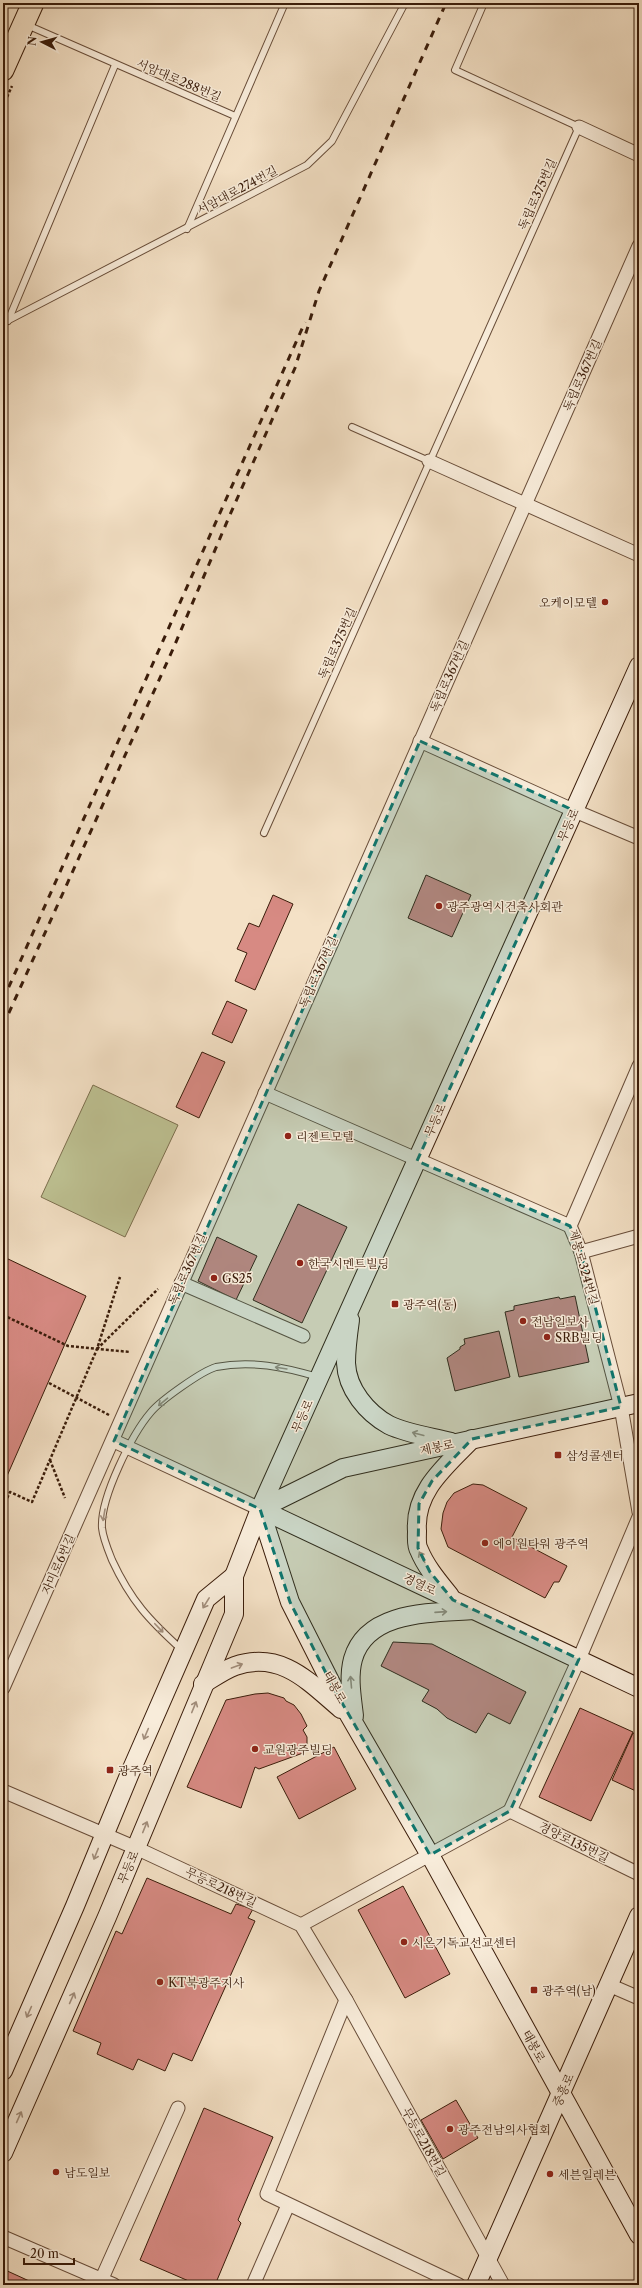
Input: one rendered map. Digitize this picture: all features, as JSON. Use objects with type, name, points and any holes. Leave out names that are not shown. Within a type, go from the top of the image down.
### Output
[{"type":"main road","points":[[3,70],[33,3]]},
{"type":"street","points":[[579,127],[639,155]]},
{"type":"street","name":"독립로367번길","points":[[114,1441],[181,1283],[525,504],[634,270],[639,246]]},
{"type":"street","points":[[429,461],[639,556]]},
{"type":"street","name":"무등로","points":[[3,2152],[136,1848],[203,1684],[234,1614],[234,1576],[260,1509],[575,812],[639,666]]},
{"type":"street","points":[[420,741],[575,812],[639,838]]},
{"type":"street","name":"제봉로324번길","points":[[621,1407],[581,1252],[570,1226],[639,1066]]},
{"type":"street","points":[[265,1093],[417,1161],[570,1226]]},
{"type":"street","points":[[581,1252],[639,1236]]},
{"type":"street","points":[[181,1283],[303,1336]]},
{"type":"street","points":[[352,1305],[346,1364],[350,1383],[358,1398],[374,1414],[390,1425],[464,1441],[432,1481],[419,1504],[416,1523],[418,1548],[430,1572],[453,1600]]},
{"type":"street","name":"제봉로","points":[[260,1509],[343,1468],[639,1403]]},
{"type":"street","points":[[621,1407],[639,1512]]},
{"type":"street","points":[[114,1441],[260,1509]]},
{"type":"street","name":"자미로6번길","points":[[3,1688],[114,1441]]},
{"type":"street","name":"경열로","points":[[260,1509],[639,1688]]},
{"type":"street","name":"태봉로","points":[[260,1509],[290,1602],[334,1689],[355,1721],[430,1855],[639,2235]]},
{"type":"street","points":[[301,1925],[510,1811],[579,1659],[639,1517]]},
{"type":"street","name":"무등로","points":[[3,2070],[182,1651],[206,1599],[234,1576]]},
{"type":"street","points":[[355,1721],[350,1676],[353,1658],[359,1647],[369,1635],[382,1625],[409,1615],[474,1610]]},
{"type":"street","points":[[203,1684],[234,1666],[252,1661],[277,1663],[300,1674],[355,1721]]},
{"type":"street","name":"무등로218번길","points":[[3,1791],[136,1848],[301,1925],[346,2000],[503,2285]]},
{"type":"street","name":"경양로135번길","points":[[510,1811],[639,1874]]},
{"type":"street","name":"중흥로","points":[[476,2285],[639,1916]]},
{"type":"street","points":[[609,1985],[639,1998]]},
{"type":"street","points":[[346,2000],[267,2194],[459,2285]]},
{"type":"street","points":[[100,2282],[178,2108]]},
{"type":"street","points":[[254,2285],[288,2205]]},
{"type":"street","points":[[3,2237],[100,2282],[114,2285]]},
{"type":"lane","points":[[187,229],[234,116],[285,3]]},
{"type":"lane","name":"서암대로274번길","points":[[5,322],[187,229],[307,165],[332,141],[405,3]]},
{"type":"lane","points":[[484,3],[454,70],[579,127]]},
{"type":"lane","name":"서암대로288번길","points":[[24,24],[234,116]]},
{"type":"lane","name":"서암대로274번길","points":[[5,322],[116,65]]},
{"type":"lane","name":"독립로375번길","points":[[264,833],[579,127]]},
{"type":"lane","points":[[352,426],[429,461]]},
{"type":"lane","points":[[182,1651],[138,1606],[122,1581],[104,1535],[102,1527],[106,1505],[128,1447],[152,1411],[174,1392],[214,1368],[253,1364],[287,1368],[319,1378]]},
{"type":"path","points":[[3,1507],[10,1492],[32,1502],[97,1349],[120,1278]]},
{"type":"path","points":[[97,1349],[158,1289]]},
{"type":"path","points":[[3,1315],[68,1346],[130,1352]]},
{"type":"path","points":[[49,1382],[76,1398],[122,1421]]},
{"type":"path","points":[[50,1460],[65,1498]]},
{"type":"highlighted area","points":[[420,741],[575,811],[417,1161],[570,1226],[581,1252],[621,1407],[472,1439],[432,1481],[419,1504],[418,1548],[430,1572],[453,1600],[579,1659],[510,1811],[430,1855],[334,1689],[290,1602],[260,1509],[114,1441]]},
{"type":"green space","points":[[93,1085],[178,1125],[125,1237],[41,1197]]},
{"type":"building","name":"광주광역시건축사회관","points":[[426,875],[471,895],[452,937],[408,918]]},
{"type":"building","points":[[273,895],[293,904],[255,990],[235,981],[247,953],[237,949],[249,923],[259,927]]},
{"type":"building","points":[[227,1001],[247,1010],[232,1043],[212,1034]]},
{"type":"building","points":[[202,1052],[225,1062],[199,1118],[176,1107]]},
{"type":"building","name":"한국시멘트빌딩","points":[[298,1204],[347,1227],[302,1323],[253,1300]]},
{"type":"building","points":[[217,1237],[257,1256],[236,1300],[198,1281]]},
{"type":"building","points":[[6,1258],[86,1296],[7,1476],[3,1474],[3,1266]]},
{"type":"building","name":"SRB빌딩","points":[[575,1296],[589,1362],[519,1377],[505,1312],[514,1310],[514,1306],[559,1297],[560,1299]]},
{"type":"building","points":[[499,1331],[510,1377],[455,1391],[447,1358],[465,1344],[464,1339]]},
{"type":"building","name":"에이원타워 광주역","points":[[473,1484],[483,1485],[527,1508],[512,1537],[567,1566],[559,1582],[554,1582],[545,1598],[448,1547],[441,1529],[443,1513],[447,1502],[454,1493]]},
{"type":"building","points":[[393,1642],[432,1644],[526,1692],[510,1724],[488,1713],[476,1733],[447,1718],[437,1709],[422,1701],[429,1690],[381,1666]]},
{"type":"building","name":"교원광주빌딩","points":[[268,1693],[284,1698],[286,1701],[294,1705],[301,1714],[307,1726],[303,1730],[307,1737],[307,1745],[303,1753],[259,1769],[255,1767],[241,1808],[187,1787],[226,1700]]},
{"type":"building","points":[[580,1708],[633,1732],[591,1821],[539,1797]]},
{"type":"building","points":[[633,1733],[639,1736],[638,1792],[612,1780]]},
{"type":"building","points":[[334,1747],[356,1789],[299,1819],[277,1777]]},
{"type":"building","name":"KT북광주지사","points":[[147,1878],[231,1914],[236,1904],[253,1909],[248,1918],[255,1921],[192,2061],[173,2053],[165,2071],[138,2059],[133,2070],[97,2054],[101,2043],[73,2031],[116,1931],[122,1934]]},
{"type":"building","name":"시온기독교선교센터","points":[[403,1886],[450,1974],[405,1998],[358,1910]]},
{"type":"building","name":"광주전남의사협회","points":[[456,2100],[478,2138],[443,2159],[421,2120]]},
{"type":"building","points":[[204,2108],[273,2137],[238,2220],[241,2223],[215,2285],[198,2285],[140,2260]]},
{"type":"building","points":[[3,2269],[38,2285],[3,2285]]},
{"type":"railway","points":[[3,1026],[173,649],[229,517],[295,368],[319,291],[446,3]]},
{"type":"railway","points":[[3,1000],[305,322]]},
{"type":"place","name":"오케이모텔","points":[[605,602]]},
{"type":"place","name":"광주광역시건축사회관","points":[[439,906]]},
{"type":"place","name":"리젠트모텔","points":[[288,1136]]},
{"type":"place","name":"한국시멘트빌딩","points":[[300,1263]]},
{"type":"place","name":"GS25","points":[[214,1278]]},
{"type":"place","name":"광주역(동)","points":[[395,1304]]},
{"type":"place","name":"전남일보사","points":[[523,1321]]},
{"type":"place","name":"SRB빌딩","points":[[547,1337]]},
{"type":"place","name":"삼성콜센터","points":[[558,1455]]},
{"type":"place","name":"에이원타워 광주역","points":[[485,1543]]},
{"type":"place","name":"교원광주빌딩","points":[[255,1749]]},
{"type":"place","name":"광주역","points":[[110,1770]]},
{"type":"place","name":"시온기독교선교센터","points":[[404,1942]]},
{"type":"place","name":"KT북광주지사","points":[[160,1982]]},
{"type":"place","name":"광주역(남)","points":[[534,1990]]},
{"type":"place","name":"광주전남의사협회","points":[[450,2129]]},
{"type":"place","name":"남도일보","points":[[56,2172]]},
{"type":"place","name":"세븐일레븐","points":[[550,2174]]}]
